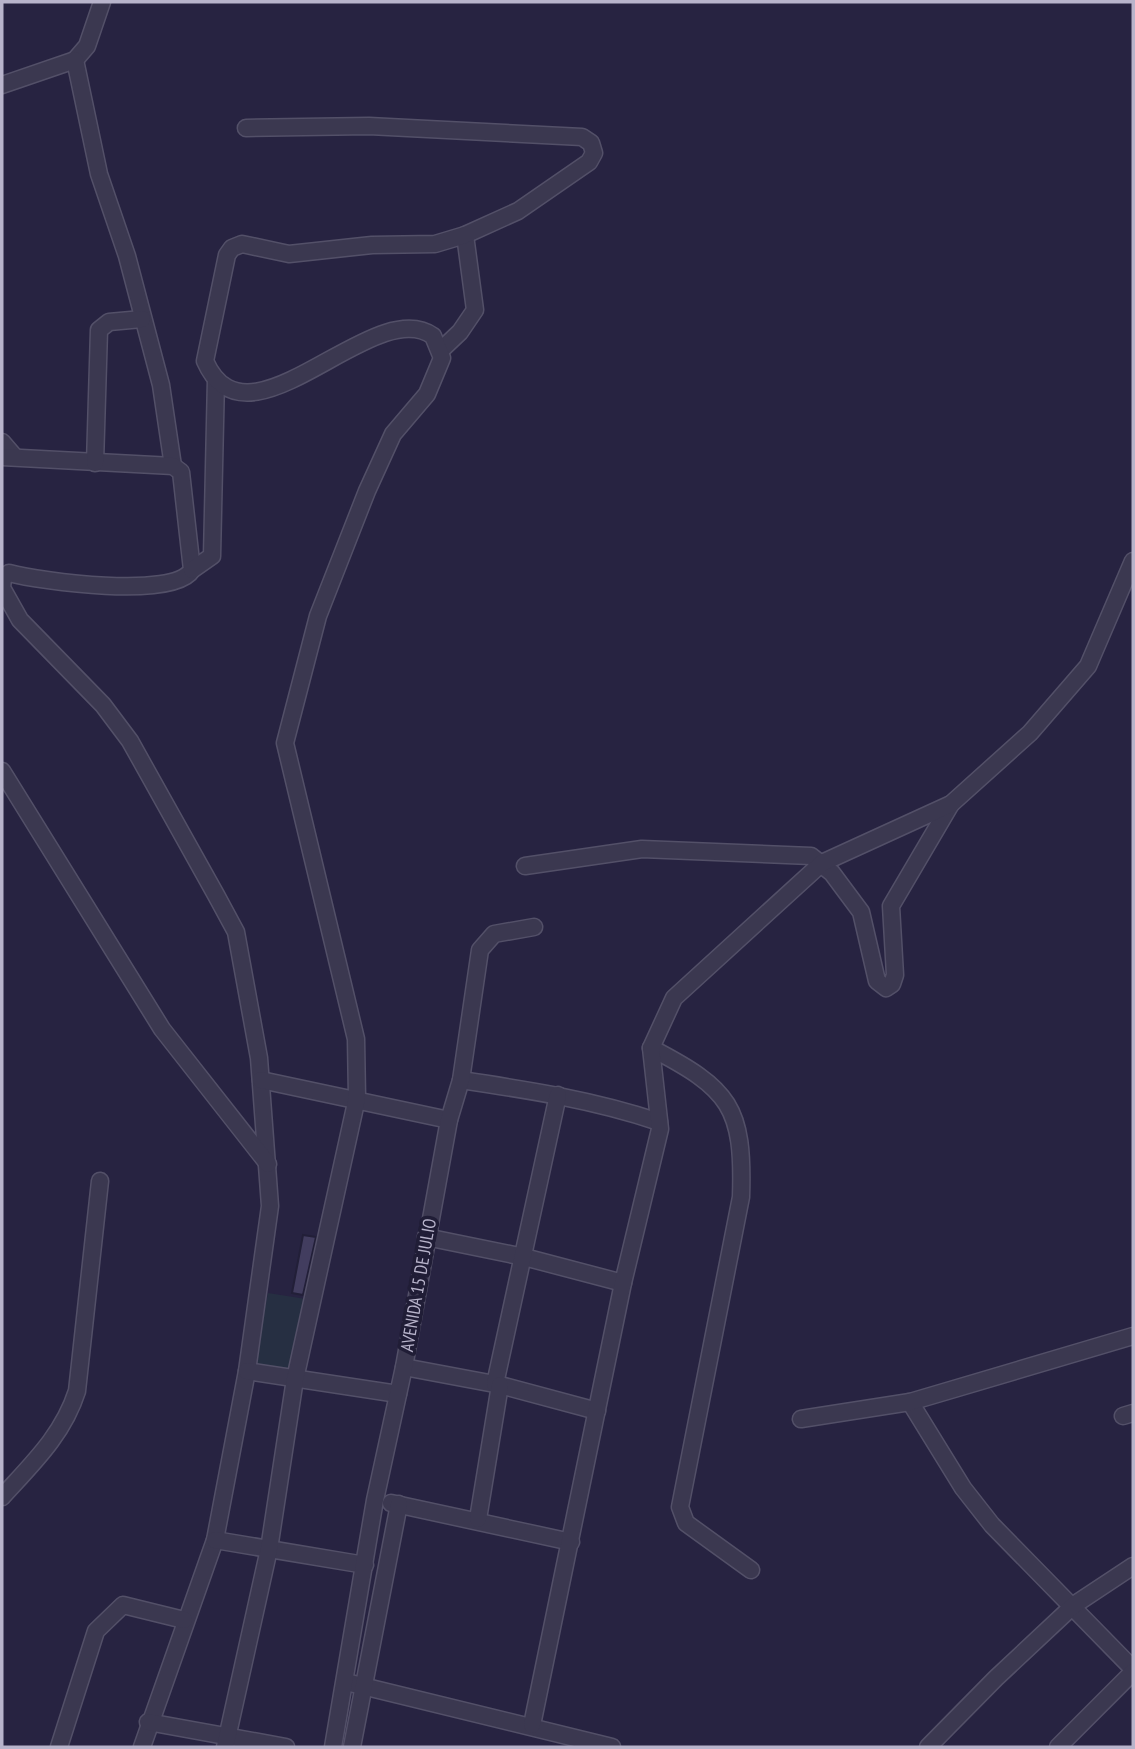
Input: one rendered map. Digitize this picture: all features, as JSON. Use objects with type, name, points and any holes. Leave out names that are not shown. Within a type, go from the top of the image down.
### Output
[{"type":"street","points":[[2,85],[75,60],[87,46],[103,2]]},
{"type":"street","points":[[75,60],[99,174],[127,256],[161,385],[173,466]]},
{"type":"street","points":[[226,1742],[269,1549],[295,1378],[357,1098],[356,1039],[285,743],[318,617],[393,434],[427,394],[441,366],[441,350],[426,331],[411,328],[376,338],[258,392],[233,391],[216,379],[205,361],[227,255],[236,245],[289,254],[372,245],[435,244],[466,235],[518,211],[589,162],[594,153],[591,143],[582,137],[369,126],[246,128]]},
{"type":"street","points":[[441,350],[460,332],[475,310],[466,235]]},
{"type":"street","points":[[94,463],[99,330],[109,322],[142,319]]},
{"type":"street","points":[[142,1747],[148,1722],[215,1540],[247,1371],[270,1206],[261,1080],[241,957],[231,923],[130,741],[103,705],[20,620],[2,587],[3,578],[9,573],[70,585],[160,584],[186,578],[192,570],[212,556],[216,379]]},
{"type":"street","points":[[2,442],[8,456],[173,466],[181,472],[183,480],[192,570]]},
{"type":"street","points":[[532,1725],[659,1122],[651,1048],[674,998],[822,863],[951,804],[1030,733],[1088,666],[1133,561]]},
{"type":"street","points":[[2,771],[162,1029],[268,1164]]},
{"type":"street","points":[[525,866],[642,849],[804,855],[822,863],[861,912],[877,981],[888,988],[895,975],[891,906],[951,804]]},
{"type":"street","name":"AVENIDA 15 DE JULIO","points":[[333,1747],[346,1682],[374,1500],[404,1367],[449,1120],[461,1080],[480,950],[494,934],[534,927]]},
{"type":"street","points":[[651,1048],[703,1077],[724,1099],[738,1126],[742,1161],[741,1197],[680,1507],[686,1523],[751,1570]]},
{"type":"street","points":[[261,1080],[357,1098],[449,1120]]},
{"type":"street","points":[[461,1080],[611,1106],[659,1122]]},
{"type":"street","points":[[478,1519],[497,1385],[558,1095]]},
{"type":"street","points":[[2,1497],[47,1448],[69,1416],[77,1391],[100,1181]]},
{"type":"street","points":[[426,1237],[524,1257],[623,1283]]},
{"type":"street","points":[[801,1419],[910,1402],[1133,1336]]},
{"type":"street","points":[[404,1367],[497,1385],[597,1411]]},
{"type":"street","points":[[247,1371],[398,1394]]},
{"type":"street","points":[[910,1402],[964,1488],[992,1525],[1074,1605],[1133,1670],[1058,1747]]},
{"type":"street","points":[[374,1500],[478,1519],[571,1542]]},
{"type":"street","points":[[352,1747],[399,1504]]},
{"type":"street","points":[[215,1540],[365,1565]]},
{"type":"street","points":[[928,1747],[1074,1605],[1133,1566]]},
{"type":"street","points":[[59,1747],[96,1631],[109,1615],[123,1605],[184,1620]]},
{"type":"street","points":[[346,1682],[532,1725],[612,1747]]},
{"type":"street","points":[[148,1722],[226,1742],[286,1747]]},
{"type":"shaded area","points":[[268,1293],[306,1299],[291,1369],[253,1363]]},
{"type":"building","points":[[303,1235],[316,1237],[303,1295],[292,1293]]}]
